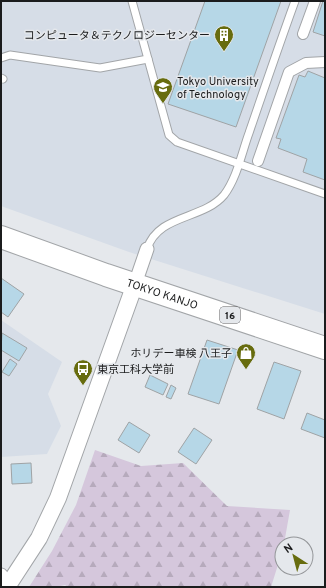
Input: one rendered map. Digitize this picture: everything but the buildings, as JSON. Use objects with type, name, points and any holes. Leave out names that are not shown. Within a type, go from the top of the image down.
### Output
[{"type":"highway","name":"TOKYO KANJO","points":[[1,237],[325,348]]},
{"type":"street","points":[[303,34],[314,1]]},
{"type":"street","points":[[258,161],[289,72],[306,63],[325,62]]},
{"type":"street","points":[[7,584],[38,538],[58,498],[147,249]]},
{"type":"lane","points":[[132,1],[168,135],[177,142],[325,194]]},
{"type":"lane","points":[[147,249],[154,236],[164,226],[208,209],[217,202],[227,189],[238,164],[294,1]]},
{"type":"lane","points":[[1,58],[10,55],[100,68],[148,59]]},
{"type":"shaded area","name":"Tokyo University of Technology","points":[[1,1],[325,1],[325,314],[129,252],[1,206]]},
{"type":"shaded area","points":[[1,320],[62,362],[48,394],[61,426],[47,454],[1,457]]},
{"type":"green space","points":[[95,450],[141,466],[183,463],[227,506],[290,510],[285,536],[274,536],[274,576],[271,587],[68,587],[65,585],[56,587],[29,587],[52,551],[76,505]]},
{"type":"place","name":"コンピュータ＆テクノロジーセンター","points":[[224,52]]},
{"type":"place","name":"Tokyo University of Technology","points":[[163,104]]},
{"type":"place","name":"ホリデー車検 八王子","points":[[246,370]]},
{"type":"place","name":"東京工科大学前","points":[[83,386]]}]
